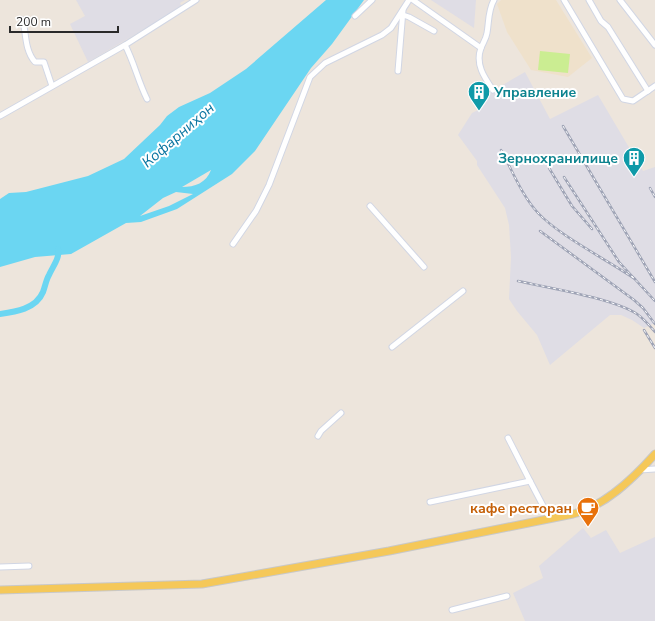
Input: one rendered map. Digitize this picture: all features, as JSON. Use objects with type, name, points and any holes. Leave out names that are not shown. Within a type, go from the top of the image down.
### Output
[{"type":"main road","points":[[0,590],[202,584],[389,551],[550,519],[578,513],[594,506],[615,492],[640,470],[655,454]]},
{"type":"street","points":[[0,116],[125,45],[196,0]]},
{"type":"street","points":[[355,16],[372,0]]},
{"type":"street","points":[[233,244],[256,211],[269,185],[310,77],[325,63],[382,35],[391,28],[403,12],[409,0]]},
{"type":"street","points":[[413,0],[481,48]]},
{"type":"street","points":[[494,0],[490,8],[486,37],[481,48],[479,61],[481,69],[494,90]]},
{"type":"street","points":[[564,0],[622,99],[633,101],[655,86]]},
{"type":"street","points":[[589,0],[601,21],[608,27],[648,91]]},
{"type":"street","points":[[620,0],[655,45]]},
{"type":"street","points":[[403,12],[434,32]]},
{"type":"street","points":[[398,71],[403,12]]},
{"type":"street","points":[[23,20],[26,41],[31,56],[35,62],[44,62],[52,86]]},
{"type":"street","points":[[125,45],[133,60],[137,77],[147,99]]},
{"type":"street","points":[[370,206],[424,267]]},
{"type":"street","points":[[392,347],[463,291]]},
{"type":"street","points":[[318,436],[321,431],[341,413]]},
{"type":"street","points":[[508,438],[550,519]]},
{"type":"street","points":[[640,470],[655,469]]},
{"type":"street","points":[[430,502],[530,481]]},
{"type":"street","points":[[0,567],[29,566]]},
{"type":"street","points":[[452,610],[507,596]]},
{"type":"shaded area","points":[[76,0],[185,0],[180,3],[182,7],[88,62],[70,24],[85,16]]},
{"type":"shaded area","points":[[431,0],[476,0],[474,28]]},
{"type":"shaded area","points":[[501,0],[556,0],[592,58],[568,77],[531,70],[507,32],[497,4]]},
{"type":"shaded area","points":[[525,72],[550,119],[598,95],[643,171],[655,167],[655,323],[644,328],[621,315],[610,315],[550,365],[537,335],[509,299],[511,257],[509,225],[505,208],[477,165],[477,161],[458,135],[472,113],[478,110],[473,102]]},
{"type":"shaded area","points":[[583,528],[591,538],[606,530],[620,553],[655,537],[655,621],[525,621],[513,593],[543,578],[539,566]]},
{"type":"green space","points":[[540,51],[570,54],[568,73],[538,70]]},
{"type":"water","name":"Кофарниҳон","points":[[326,0],[364,0],[332,44],[311,68],[255,151],[232,174],[177,209],[141,222],[126,223],[71,254],[35,257],[0,267],[0,199],[9,193],[26,192],[88,176],[124,159],[160,125],[167,116],[179,107],[210,93],[246,69]],"holes":[[[211,170],[206,178],[200,183],[182,187]],[[176,192],[193,194],[169,206],[140,216],[163,198]]]},
{"type":"waterway","points":[[0,314],[24,309],[40,298],[57,259],[58,249]]},
{"type":"railway","points":[[563,126],[655,282]]},
{"type":"railway","points":[[501,150],[522,191],[538,213],[559,231],[635,279]]},
{"type":"railway","points":[[549,168],[572,206],[592,229]]},
{"type":"railway","points":[[564,177],[619,262],[655,301]]},
{"type":"railway","points":[[650,188],[655,197]]},
{"type":"railway","points":[[540,231],[634,300],[643,308],[655,324]]},
{"type":"railway","points":[[518,281],[597,298],[626,308],[637,314],[655,332]]},
{"type":"railway","points":[[644,330],[655,348]]},
{"type":"place","name":"Управление","points":[[479,112]]},
{"type":"place","name":"Зернохранилище","points":[[634,178]]},
{"type":"place","name":"кафе ресторан","points":[[588,528]]}]
